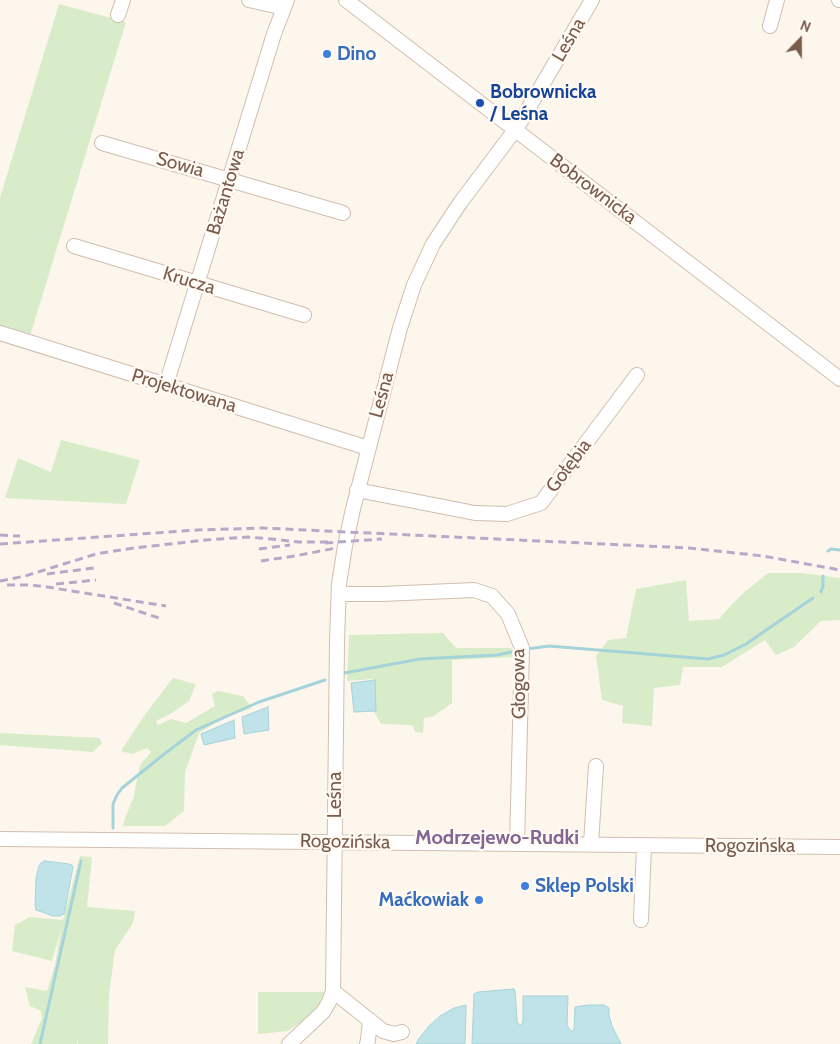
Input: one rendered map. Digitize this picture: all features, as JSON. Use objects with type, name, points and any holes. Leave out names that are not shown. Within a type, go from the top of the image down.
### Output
[{"type":"street","points":[[118,15],[122,0]]},
{"type":"street","points":[[249,0],[285,4]]},
{"type":"street","name":"Bobrownicka","points":[[346,0],[840,379]]},
{"type":"street","name":"Leśna","points":[[333,991],[339,594],[346,542],[368,448],[405,312],[414,285],[433,244],[451,215],[516,130],[592,0]]},
{"type":"street","points":[[770,26],[777,0]]},
{"type":"street","name":"Bażantowa","points":[[166,386],[274,34],[285,4]]},
{"type":"street","name":"Sowia","points":[[102,143],[343,213]]},
{"type":"street","name":"Krucza","points":[[74,246],[304,315]]},
{"type":"street","name":"Projektowana","points":[[0,333],[368,448]]},
{"type":"street","name":"Gołębia","points":[[358,490],[474,513],[507,514],[541,503],[637,375]]},
{"type":"street","name":"Głogowa","points":[[339,594],[474,590],[492,596],[508,614],[522,648],[517,844]]},
{"type":"street","points":[[591,844],[596,766]]},
{"type":"street","name":"Rogozińska","points":[[0,839],[840,847]]},
{"type":"street","points":[[641,920],[644,846]]},
{"type":"street","points":[[289,1044],[323,1012],[333,991],[383,1031],[394,1034],[402,1032]]},
{"type":"street","points":[[367,1044],[370,1020]]},
{"type":"green space","points":[[59,4],[126,22],[30,336],[0,326],[0,198]]},
{"type":"green space","points":[[61,440],[140,460],[126,504],[5,498],[18,458],[51,472]]},
{"type":"green space","points":[[768,573],[801,573],[840,578],[840,620],[821,621],[794,647],[776,655],[765,640],[722,667],[683,667],[680,685],[654,688],[652,726],[622,723],[623,706],[602,700],[596,656],[608,640],[626,638],[636,589],[686,580],[689,621],[719,619],[731,605]]},
{"type":"green space","points":[[443,633],[456,648],[511,648],[514,657],[452,660],[452,703],[434,716],[424,718],[423,733],[415,732],[412,725],[381,724],[374,712],[373,679],[347,681],[349,635]]},
{"type":"green space","points":[[173,678],[196,684],[189,701],[156,721],[158,725],[171,719],[186,723],[215,706],[212,694],[218,691],[243,696],[252,708],[225,717],[199,733],[185,772],[184,811],[165,826],[123,826],[133,799],[140,765],[151,752],[147,748],[132,754],[121,751],[144,716]]},
{"type":"green space","points":[[0,733],[99,738],[102,743],[93,752],[0,745]]},
{"type":"green space","points":[[80,856],[92,857],[87,907],[135,911],[133,923],[115,950],[109,995],[108,1044],[78,1044],[78,1040],[77,1044],[31,1044],[42,1018],[41,1011],[30,1006],[25,987],[47,991],[55,965],[61,930],[52,961],[12,951],[15,925],[30,917],[63,920]]},
{"type":"green space","points":[[258,992],[325,992],[323,1003],[310,1016],[288,1031],[258,1034]]},
{"type":"water","points":[[375,680],[376,711],[354,712],[351,683]]},
{"type":"water","points":[[268,707],[269,730],[244,734],[242,717]]},
{"type":"water","points":[[234,720],[235,738],[204,745],[201,734]]},
{"type":"water","points":[[45,861],[69,864],[73,867],[64,914],[60,916],[53,916],[36,910],[36,878],[39,866]]},
{"type":"water","points":[[514,989],[517,1022],[520,1025],[523,1020],[523,996],[568,996],[567,1025],[571,1031],[574,1029],[575,1007],[604,1005],[609,1008],[612,1026],[621,1044],[472,1044],[474,994]]},
{"type":"water","points":[[466,1005],[465,1044],[416,1044],[429,1026],[440,1016],[454,1008]]},
{"type":"waterway","points":[[828,551],[831,549],[840,550]]},
{"type":"waterway","points":[[821,592],[823,576]]},
{"type":"waterway","points":[[527,649],[549,646],[708,659],[724,655],[746,644],[813,598]]},
{"type":"waterway","points":[[344,673],[420,659],[497,655],[516,651]]},
{"type":"waterway","points":[[113,828],[113,804],[122,788],[196,730],[259,702],[325,680]]},
{"type":"waterway","points":[[40,1044],[81,861]]},
{"type":"railway","points":[[0,544],[197,530],[262,528],[689,548],[763,556],[840,570]]},
{"type":"railway","points":[[0,535],[20,536]]},
{"type":"railway","points":[[0,581],[25,576],[96,554],[134,548],[248,537],[299,542],[330,542]]},
{"type":"railway","points":[[325,543],[382,539]]},
{"type":"railway","points":[[259,549],[290,545]]},
{"type":"railway","points":[[261,561],[336,548]]},
{"type":"railway","points":[[47,574],[94,568]]},
{"type":"railway","points":[[56,584],[96,580]]},
{"type":"railway","points":[[7,585],[47,587],[166,606]]},
{"type":"railway","points":[[114,603],[162,619]]},
{"type":"place","name":"Dino","points":[[327,54]]},
{"type":"place","name":"Bobrownicka / Leśna","points":[[480,103]]},
{"type":"place","name":"Sklep Polski","points":[[525,886]]},
{"type":"place","name":"Maćkowiak","points":[[479,900]]},
{"type":"district","name":"Modrzejewo-Rudki","points":[[497,838]]}]
